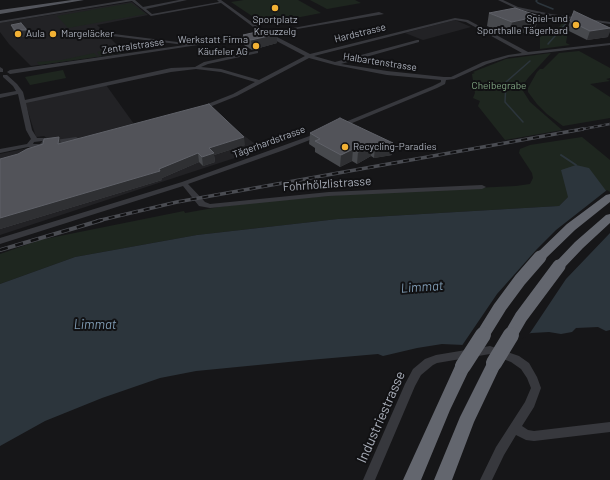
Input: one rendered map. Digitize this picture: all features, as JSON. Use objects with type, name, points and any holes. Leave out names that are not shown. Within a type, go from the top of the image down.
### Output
[{"type":"highway","points":[[412,480],[434,427],[463,366],[489,322],[527,272],[571,227],[610,197]]},
{"type":"highway","points":[[443,480],[492,357],[550,277],[579,245],[610,217]]},
{"type":"main road","points":[[0,12],[82,0]]},
{"type":"street","points":[[0,22],[133,0],[151,15],[221,1],[262,31],[266,36]]},
{"type":"street","points":[[142,8],[185,0]]},
{"type":"street","points":[[500,0],[517,8],[551,15],[610,23]]},
{"type":"street","name":"Zentralstrasse","points":[[1,73],[266,36],[378,13],[382,14]]},
{"type":"street","name":"Hardstrasse","points":[[193,111],[225,100],[308,56],[455,19],[467,21],[526,53]]},
{"type":"street","points":[[262,31],[257,34],[266,36]]},
{"type":"street","points":[[106,34],[193,44],[196,46]]},
{"type":"street","name":"Halbartenstrasse","points":[[266,36],[308,56],[335,64],[387,73],[444,79]]},
{"type":"street","points":[[335,64],[417,41]]},
{"type":"street","name":"Tägerhardstrasse","points":[[0,241],[184,183],[282,149],[435,87],[443,83],[444,79],[452,78],[494,60],[526,53],[610,44]]},
{"type":"street","points":[[196,68],[206,63],[256,52]]},
{"type":"street","points":[[23,102],[171,70],[196,68],[221,71],[260,82]]},
{"type":"street","points":[[1,73],[20,92],[29,130],[34,140]]},
{"type":"street","points":[[0,96],[20,92]]},
{"type":"street","points":[[0,151],[29,146],[36,147],[46,143],[66,142],[80,138]]},
{"type":"street","points":[[29,146],[30,142],[34,140],[45,140],[46,143]]},
{"type":"street","name":"Fohrhölzlistrasse","points":[[184,183],[200,202],[210,206],[336,193],[482,187]]},
{"type":"street","points":[[486,480],[500,451],[534,397],[536,388],[534,380],[528,370],[519,362],[505,355],[492,357]]},
{"type":"street","name":"Industriestrasse","points":[[369,480],[410,384],[417,372],[429,362],[436,359],[492,357]]},
{"type":"street","points":[[515,428],[526,435],[534,436],[610,427]]},
{"type":"shaded area","name":"Margeläcker","points":[[132,2],[148,15],[97,25],[125,53],[31,66],[9,44],[0,32],[0,23]]},
{"type":"shaded area","points":[[455,20],[471,27],[423,40],[405,33]]},
{"type":"shaded area","points":[[106,85],[134,124],[208,109],[262,149],[0,235],[0,154],[56,142],[51,141],[44,136],[36,137],[25,102]]},
{"type":"green space","name":"Sportplatz Kreuzzelg","points":[[244,0],[298,0],[321,13],[264,24],[231,2]]},
{"type":"green space","name":"Sportplatz Kreuzzelg","points":[[310,0],[355,0],[361,3],[327,9]]},
{"type":"green space","points":[[131,3],[146,14],[68,28],[57,16]]},
{"type":"green space","points":[[565,18],[569,19],[563,28],[568,31],[566,43],[570,45],[540,49],[540,37],[560,26]]},
{"type":"green space","points":[[116,46],[123,53],[39,65],[37,62],[62,60],[94,53],[97,56],[114,53],[99,55],[97,52]]},
{"type":"green space","points":[[579,51],[610,68],[610,78],[606,79],[610,81],[590,84],[610,97],[610,118],[563,126],[537,104],[528,92],[528,88],[537,72],[540,69],[543,69],[559,53]]},
{"type":"green space","name":"Cheibegrabe","points":[[551,53],[528,78],[523,85],[523,91],[530,102],[562,130],[505,140],[478,106],[480,101],[473,98],[475,93],[472,74],[475,73],[473,72],[506,59]]},
{"type":"green space","points":[[63,70],[66,78],[30,85],[25,77]]},
{"type":"green space","points":[[582,137],[610,160],[610,196],[568,197],[559,206],[338,219],[197,235],[75,257],[0,284],[0,254],[40,240],[184,211],[185,213],[266,201],[354,194],[516,186],[530,184],[533,178],[532,173],[519,153],[520,149],[530,145]]},
{"type":"water","name":"Limmat","points":[[576,165],[589,168],[610,196],[610,330],[606,331],[598,327],[576,328],[572,332],[561,334],[549,332],[531,333],[521,337],[464,345],[442,344],[383,356],[378,354],[196,371],[160,378],[102,398],[45,421],[0,446],[0,284],[75,257],[197,235],[338,219],[559,206],[568,197],[561,170]]},
{"type":"pier","points":[[607,190],[610,192],[610,233],[566,279],[528,336],[521,339],[472,344],[461,347],[497,294],[537,249],[556,230]]},
{"type":"building","points":[[515,8],[539,16],[512,22],[489,13]]},
{"type":"building","points":[[574,11],[610,28],[590,31],[570,21]]},
{"type":"building","points":[[21,23],[27,30],[15,30],[11,25]]},
{"type":"building","points":[[261,31],[272,31],[277,34],[251,40],[243,35]]},
{"type":"building","points":[[209,104],[244,137],[209,148],[214,153],[202,157],[198,153],[159,169],[160,171],[0,218],[0,159],[18,154],[27,149],[43,144],[44,139],[59,137],[58,144]]},
{"type":"building","points":[[340,118],[393,143],[375,146],[372,144],[358,152],[353,149],[341,155],[315,141],[320,139],[310,133]]},
{"type":"waterway","points":[[537,0],[536,1],[538,3],[553,9]]},
{"type":"waterway","points":[[548,44],[569,20]]},
{"type":"waterway","points":[[523,122],[505,102],[506,82],[530,61]]},
{"type":"waterway","points":[[561,155],[576,165]]},
{"type":"railway","points":[[578,130],[610,124]]},
{"type":"railway","points":[[97,221],[177,202],[583,129]]},
{"type":"railway","points":[[0,250],[102,220]]},
{"type":"place","name":"Sportplatz Kreuzzelg","points":[[275,8]]},
{"type":"place","name":"Spiel-und Sporthalle Tägerhard","points":[[576,25]]},
{"type":"place","name":"Aula","points":[[18,34]]},
{"type":"place","name":"Margeläcker","points":[[53,34]]},
{"type":"place","name":"Werkstatt Firma Käufeler AG","points":[[256,46]]},
{"type":"place","name":"Recycling-Paradies","points":[[345,147]]}]
